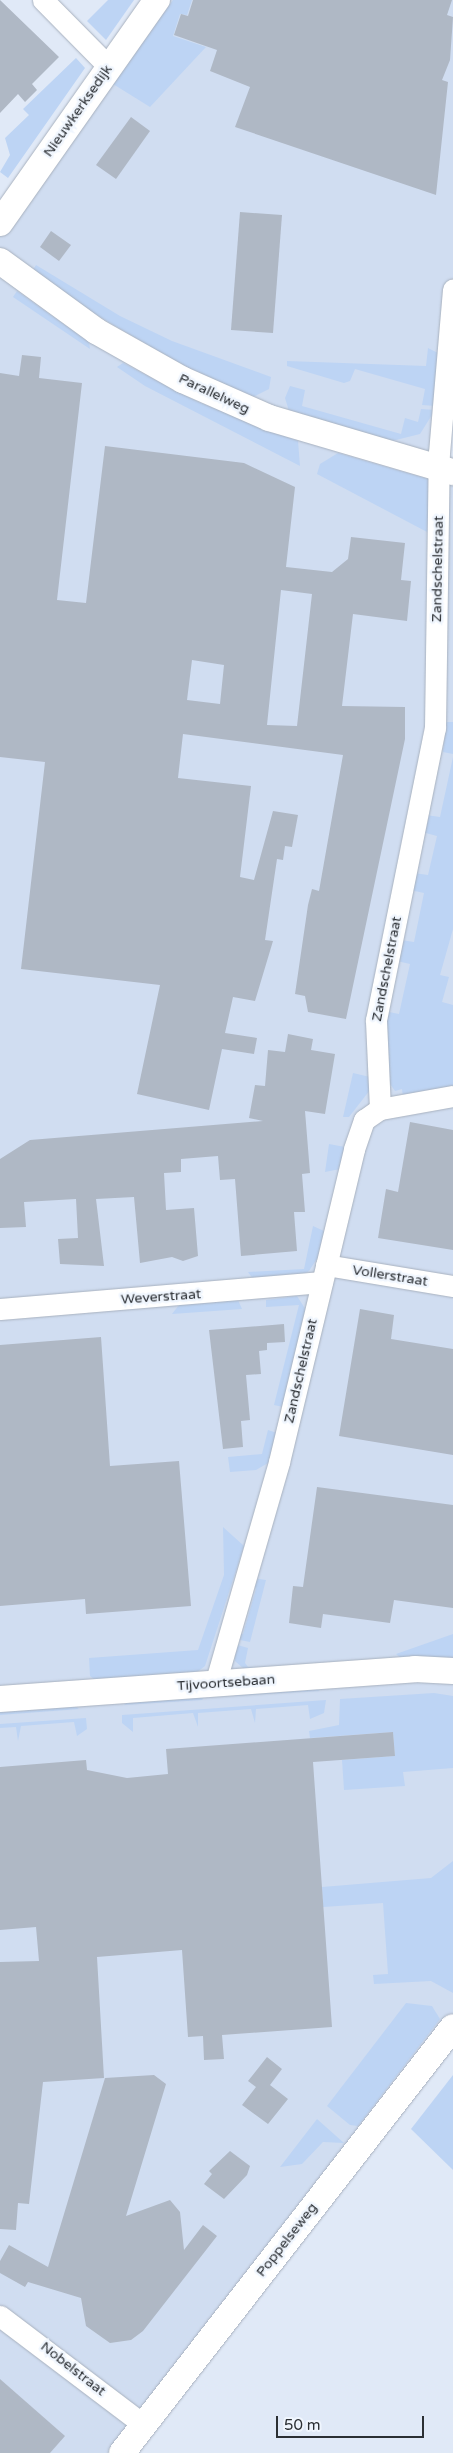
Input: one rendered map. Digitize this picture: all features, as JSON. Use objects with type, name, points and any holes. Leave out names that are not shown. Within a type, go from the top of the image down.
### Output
[{"type":"street","points":[[42,0],[109,67]]},
{"type":"street","name":"Nieuwkerksedijk","points":[[0,222],[157,0]]},
{"type":"street","name":"Parallelweg","points":[[0,261],[96,332],[183,380],[269,418],[447,471]]},
{"type":"street","name":"Zandschelstraat","points":[[215,1684],[279,1462],[324,1274],[364,1120],[380,1109],[376,1020],[435,728],[453,290]]},
{"type":"street","points":[[380,1109],[453,1096]]},
{"type":"street","name":"Vollerstraat","points":[[324,1274],[453,1286]]},
{"type":"street","name":"Weverstraat","points":[[0,1309],[324,1274]]},
{"type":"street","name":"Tijvoortsebaan","points":[[0,1700],[415,1669],[453,1671]]},
{"type":"street","name":"Poppelseweg","points":[[122,2453],[453,2027]]},
{"type":"street","name":"Nobelstraat","points":[[0,2316],[144,2425]]},
{"type":"shaded area","points":[[108,0],[134,0],[106,40],[87,21]]},
{"type":"shaded area","points":[[165,0],[453,0],[453,422],[446,477],[453,480],[453,2031],[122,2453],[0,2453],[0,225]]},
{"type":"shaded area","points":[[173,0],[192,0],[187,15],[180,14],[173,36],[206,47],[150,107],[113,84]]},
{"type":"shaded area","points":[[76,58],[85,68],[8,178],[0,172],[10,155],[5,138],[29,115],[23,109]]},
{"type":"shaded area","points":[[36,265],[120,316],[172,341],[271,377],[269,389],[253,397],[183,366],[73,301],[33,270]]},
{"type":"shaded area","points":[[17,291],[89,342],[90,349],[13,297]]},
{"type":"shaded area","points":[[428,348],[438,353],[436,406],[422,405],[425,389],[355,369],[350,381],[344,383],[287,366],[287,361],[426,366]]},
{"type":"shaded area","points":[[123,363],[198,402],[298,441],[300,466],[145,386],[117,367]]},
{"type":"shaded area","points":[[290,386],[305,390],[302,406],[401,434],[405,418],[418,422],[421,409],[435,410],[420,434],[392,441],[289,411],[285,398]]},
{"type":"shaded area","points":[[338,453],[428,479],[433,503],[429,533],[317,474],[320,464]]},
{"type":"shaded area","points":[[446,722],[453,722],[453,754],[443,752]]},
{"type":"shaded area","points":[[453,757],[453,929],[440,975],[449,977],[442,1002],[453,1005],[453,1089],[403,1097],[402,1089],[395,1091],[388,1081],[384,1011],[399,1014],[410,964],[397,961],[401,940],[414,942],[424,893],[410,890],[414,873],[428,875],[437,836],[422,832],[426,815],[440,817]]},
{"type":"shaded area","points":[[353,1073],[370,1077],[370,1090],[349,1117],[343,1117]]},
{"type":"shaded area","points":[[329,1144],[345,1147],[340,1169],[325,1172]]},
{"type":"shaded area","points":[[313,1226],[324,1231],[318,1257],[309,1271],[301,1276],[253,1279],[248,1272],[304,1269]]},
{"type":"shaded area","points":[[297,1296],[306,1310],[283,1407],[274,1405],[299,1305],[266,1307],[266,1300]]},
{"type":"shaded area","points":[[238,1300],[242,1309],[172,1314],[179,1305]]},
{"type":"shaded area","points":[[268,1430],[277,1433],[268,1463],[256,1470],[230,1472],[228,1457],[262,1454]]},
{"type":"shaded area","points":[[223,1527],[244,1546],[205,1666],[196,1673],[99,1683],[90,1676],[89,1658],[198,1650],[224,1575]]},
{"type":"shaded area","points":[[266,1580],[250,1642],[235,1639],[237,1634],[243,1634],[256,1589],[252,1581]]},
{"type":"shaded area","points":[[453,1634],[453,1659],[401,1658],[396,1654]]},
{"type":"shaded area","points":[[234,1644],[248,1648],[245,1663],[248,1667],[321,1666],[244,1669],[235,1661]]},
{"type":"shaded area","points":[[315,1688],[320,1691],[234,1696],[234,1692]]},
{"type":"shaded area","points":[[434,1693],[453,1696],[453,1768],[403,1772],[405,1786],[344,1790],[342,1760],[395,1756],[393,1732],[310,1738],[309,1731],[339,1725],[340,1699]]},
{"type":"shaded area","points":[[204,1697],[202,1700],[124,1705],[128,1701]]},
{"type":"shaded area","points":[[326,1700],[324,1713],[310,1719],[308,1705],[256,1709],[255,1723],[251,1709],[198,1713],[198,1727],[193,1713],[133,1718],[133,1732],[122,1723],[122,1715]]},
{"type":"shaded area","points":[[75,1706],[79,1709],[0,1715],[0,1709]]},
{"type":"shaded area","points":[[86,1718],[87,1729],[77,1736],[74,1722],[21,1726],[18,1741],[16,1727],[0,1728],[0,1724]]},
{"type":"shaded area","points":[[453,1861],[453,1993],[431,1981],[374,1984],[373,1975],[388,1974],[383,1903],[323,1907],[322,1887],[431,1878]]},
{"type":"shaded area","points":[[406,2003],[432,2006],[440,2019],[358,2126],[350,2125],[327,2106]]},
{"type":"shaded area","points":[[453,2075],[453,2170],[411,2129]]},
{"type":"shaded area","points":[[317,2119],[344,2143],[323,2142],[302,2164],[280,2167]]},
{"type":"building","points":[[0,0],[59,57],[32,84],[37,90],[25,102],[18,94],[0,113]]},
{"type":"building","points":[[193,0],[452,0],[447,15],[453,17],[450,60],[442,80],[448,82],[436,195],[235,127],[250,87],[210,71],[217,50],[174,35],[181,14],[188,16]]},
{"type":"building","points":[[131,117],[150,131],[116,179],[96,165]]},
{"type":"building","points":[[240,212],[282,215],[273,333],[231,330]]},
{"type":"building","points":[[51,231],[71,245],[59,261],[40,247]]},
{"type":"building","points":[[22,355],[41,357],[39,378],[82,383],[57,600],[86,603],[105,446],[244,463],[295,487],[286,567],[332,572],[348,559],[351,537],[405,543],[401,580],[411,581],[407,621],[353,614],[342,706],[405,707],[405,739],[346,1019],[308,1012],[305,996],[295,994],[308,905],[312,889],[319,891],[343,755],[183,734],[178,778],[251,786],[240,877],[254,880],[273,811],[298,815],[292,847],[285,846],[283,860],[277,859],[265,940],[273,941],[255,1001],[233,997],[225,1033],[257,1038],[254,1054],[222,1049],[209,1110],[137,1094],[160,985],[21,969],[45,762],[0,757],[0,373],[19,376]],"holes":[[[281,590],[312,594],[297,726],[267,725]],[[192,660],[224,665],[220,704],[187,700]]]},
{"type":"building","points":[[288,1034],[313,1039],[311,1050],[335,1054],[325,1114],[305,1111],[310,1173],[302,1174],[305,1212],[294,1212],[297,1251],[241,1256],[235,1179],[220,1180],[218,1156],[181,1159],[181,1172],[164,1173],[166,1210],[194,1208],[198,1256],[183,1261],[172,1257],[140,1263],[134,1197],[96,1199],[104,1266],[60,1264],[58,1239],[78,1238],[76,1199],[24,1202],[26,1227],[0,1228],[0,1159],[30,1140],[263,1121],[249,1118],[255,1085],[265,1086],[268,1050],[285,1052]]},
{"type":"building","points":[[410,1122],[453,1130],[453,1250],[378,1238],[386,1189],[398,1192]]},
{"type":"building","points":[[360,1309],[394,1315],[391,1339],[453,1349],[453,1455],[339,1436]]},
{"type":"building","points":[[284,1324],[285,1342],[267,1343],[267,1350],[259,1351],[261,1374],[246,1375],[250,1420],[241,1421],[243,1447],[223,1449],[209,1330]]},
{"type":"building","points":[[101,1337],[110,1466],[179,1461],[191,1606],[86,1614],[85,1599],[0,1606],[0,1345]]},
{"type":"building","points":[[317,1487],[453,1505],[453,1608],[394,1600],[390,1623],[323,1614],[321,1628],[289,1623],[293,1586],[303,1587]]},
{"type":"building","points":[[393,1732],[395,1756],[313,1762],[332,2027],[222,2035],[224,2059],[204,2060],[203,2036],[188,2037],[182,1950],[97,1957],[104,2078],[43,2082],[29,2204],[18,2203],[16,2230],[0,2229],[0,1962],[39,1961],[36,1927],[0,1930],[0,1767],[86,1760],[87,1770],[127,1778],[168,1774],[166,1749]]},
{"type":"building","points":[[267,2057],[282,2069],[270,2085],[288,2099],[268,2124],[242,2105],[256,2087],[248,2081]]},
{"type":"building","points":[[154,2075],[166,2084],[126,2216],[170,2200],[180,2212],[184,2250],[203,2225],[217,2236],[143,2331],[131,2340],[110,2343],[86,2326],[81,2298],[28,2282],[25,2287],[0,2273],[0,2261],[9,2245],[48,2267],[105,2078]]},
{"type":"building","points":[[230,2151],[250,2166],[247,2175],[224,2199],[204,2184],[212,2174],[209,2171]]},
{"type":"building","points":[[0,2379],[65,2436],[50,2453],[0,2453]]}]
